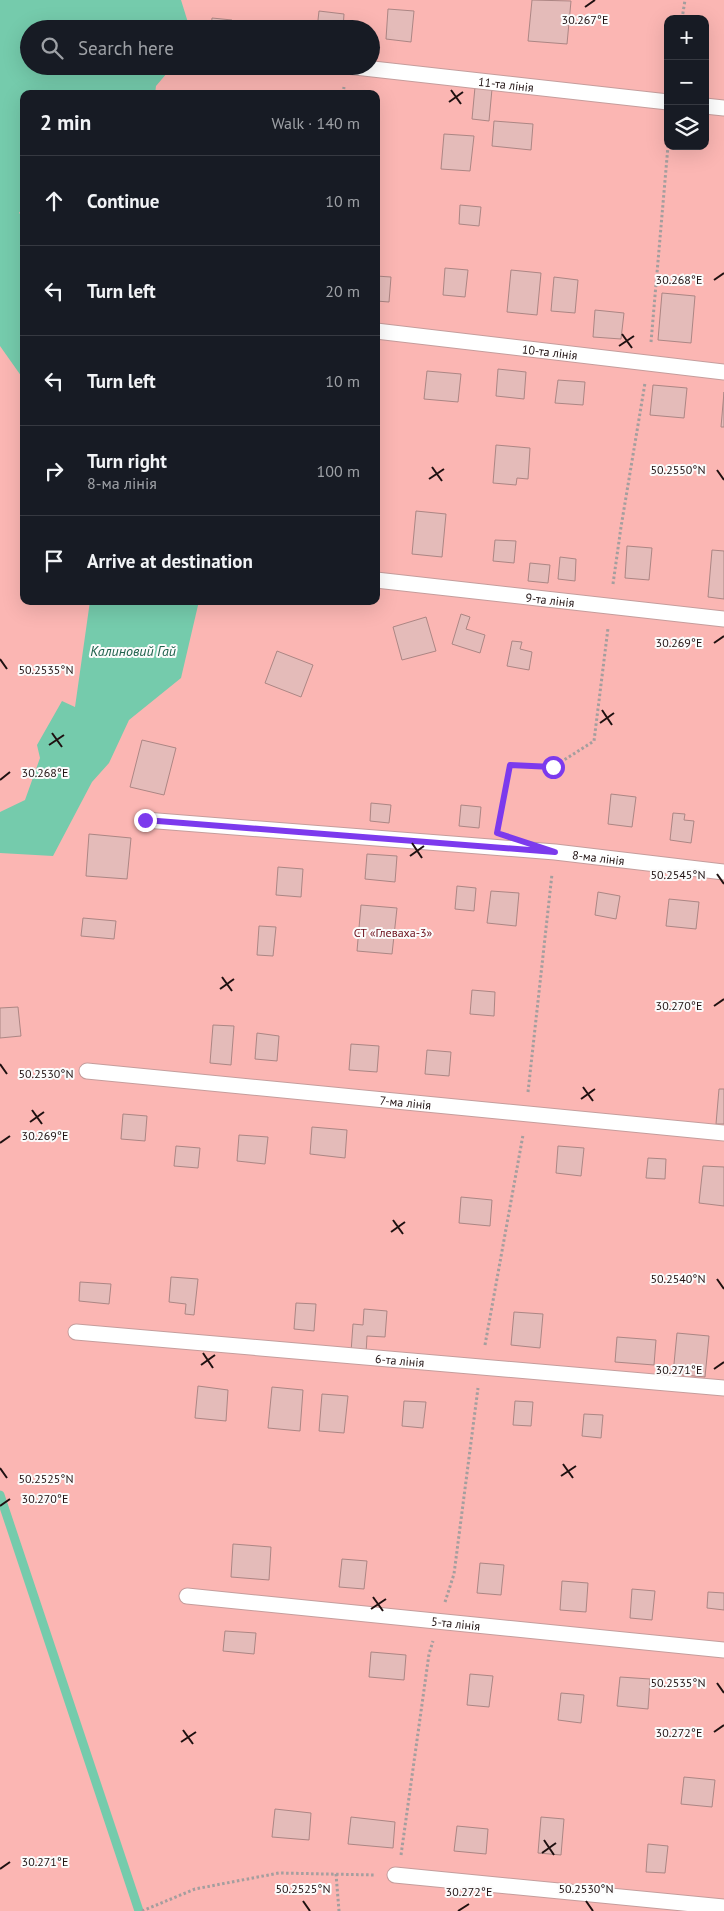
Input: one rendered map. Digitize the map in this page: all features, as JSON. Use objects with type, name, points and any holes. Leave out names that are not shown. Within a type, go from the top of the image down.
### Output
[{"type":"lane","name":"11-та лінія","points":[[380,70],[664,102]]},
{"type":"lane","points":[[709,106],[724,108]]},
{"type":"lane","name":"10-та лінія","points":[[380,332],[648,365],[724,372]]},
{"type":"lane","name":"9-та лінія","points":[[380,580],[724,619]]},
{"type":"lane","name":"8-ма лінія","points":[[145,820],[555,852],[724,872]]},
{"type":"lane","name":"7-ма лінія","points":[[87,1071],[724,1133]]},
{"type":"lane","name":"6-та лінія","points":[[76,1332],[724,1388]]},
{"type":"lane","name":"5-та лінія","points":[[187,1596],[724,1650]]},
{"type":"lane","points":[[395,1875],[724,1907]]},
{"type":"path","points":[[683,15],[685,0]]},
{"type":"path","points":[[497,833],[510,765],[553,767],[594,741],[621,527],[648,365],[668,150]]},
{"type":"path","points":[[142,1911],[195,1889],[279,1873],[395,1875],[401,1855],[429,1654],[454,1574],[481,1367],[522,1153],[555,852]]},
{"type":"path","points":[[336,1874],[339,1911]]},
{"type":"green space","name":"СТ «Глеваха-3»","points":[[0,0],[724,0],[724,1911],[0,1911]]},
{"type":"water","points":[[0,0],[181,0],[187,20],[20,20],[20,75],[165,75],[156,86],[156,90],[20,90],[20,374],[0,346]]},
{"type":"water","name":"Калиновий Гай","points":[[89,605],[198,605],[181,678],[129,720],[109,763],[92,782],[53,856],[0,853],[0,812],[25,800],[40,758],[37,745],[62,701],[75,707]]},
{"type":"building","points":[[532,0],[571,1],[567,44],[528,41]]},
{"type":"building","points":[[388,9],[414,11],[411,42],[386,39]]},
{"type":"building","points":[[319,11],[344,14],[344,20],[318,20]]},
{"type":"building","points":[[212,18],[232,20],[212,20]]},
{"type":"building","points":[[475,87],[492,89],[489,121],[472,119]]},
{"type":"building","points":[[494,121],[533,124],[531,150],[492,146]]},
{"type":"building","points":[[444,134],[474,136],[470,171],[441,169]]},
{"type":"building","points":[[460,205],[481,207],[479,226],[459,224]]},
{"type":"building","points":[[445,268],[468,270],[465,297],[443,295]]},
{"type":"building","points":[[511,270],[541,273],[537,315],[507,312]]},
{"type":"building","points":[[380,276],[391,277],[389,302],[380,301]]},
{"type":"building","points":[[554,277],[578,280],[575,313],[551,311]]},
{"type":"building","points":[[662,293],[695,296],[691,343],[658,340]]},
{"type":"building","points":[[595,310],[624,313],[621,339],[593,337]]},
{"type":"building","points":[[498,369],[526,372],[524,399],[496,396]]},
{"type":"building","points":[[427,371],[461,374],[458,402],[424,399]]},
{"type":"building","points":[[558,380],[585,382],[583,405],[555,403]]},
{"type":"building","points":[[653,385],[687,388],[684,418],[650,415]]},
{"type":"building","points":[[724,392],[724,427],[721,427]]},
{"type":"building","points":[[496,445],[530,448],[528,479],[517,478],[516,485],[493,483]]},
{"type":"building","points":[[416,511],[446,514],[442,557],[412,554]]},
{"type":"building","points":[[495,540],[516,541],[514,563],[493,561]]},
{"type":"building","points":[[627,546],[652,548],[649,580],[625,578]]},
{"type":"building","points":[[712,550],[724,551],[724,599],[708,597]]},
{"type":"building","points":[[560,557],[576,559],[575,581],[558,579]]},
{"type":"building","points":[[530,563],[550,565],[548,583],[528,581]]},
{"type":"building","points":[[461,614],[470,617],[466,629],[485,635],[480,653],[452,644]]},
{"type":"building","points":[[426,617],[436,651],[402,660],[393,627]]},
{"type":"building","points":[[512,641],[522,642],[520,649],[532,652],[529,670],[507,666]]},
{"type":"building","points":[[277,651],[313,665],[301,697],[265,683]]},
{"type":"building","points":[[142,740],[176,748],[164,795],[130,787]]},
{"type":"building","points":[[611,794],[636,797],[632,827],[608,824]]},
{"type":"building","points":[[371,803],[391,805],[389,823],[370,821]]},
{"type":"building","points":[[461,805],[481,807],[479,828],[459,826]]},
{"type":"building","points":[[673,813],[685,814],[684,820],[694,821],[691,843],[670,840]]},
{"type":"building","points":[[89,834],[131,838],[127,879],[86,876]]},
{"type":"building","points":[[367,854],[397,856],[395,882],[365,879]]},
{"type":"building","points":[[278,867],[303,869],[301,897],[276,895]]},
{"type":"building","points":[[457,886],[476,888],[474,911],[455,909]]},
{"type":"building","points":[[491,891],[519,893],[516,926],[487,923]]},
{"type":"building","points":[[598,892],[620,896],[616,919],[595,915]]},
{"type":"building","points":[[669,899],[699,902],[696,929],[666,926]]},
{"type":"building","points":[[361,905],[397,908],[392,954],[357,951]]},
{"type":"building","points":[[83,918],[116,921],[114,939],[81,936]]},
{"type":"building","points":[[259,926],[276,927],[273,956],[257,955]]},
{"type":"building","points":[[472,990],[495,992],[494,1016],[470,1014]]},
{"type":"building","points":[[18,1007],[21,1036],[0,1038],[0,1008]]},
{"type":"building","points":[[213,1025],[234,1026],[231,1065],[210,1063]]},
{"type":"building","points":[[257,1033],[279,1036],[277,1061],[255,1059]]},
{"type":"building","points":[[351,1044],[379,1046],[377,1072],[349,1070]]},
{"type":"building","points":[[427,1050],[451,1052],[449,1076],[425,1074]]},
{"type":"building","points":[[719,1089],[724,1089],[724,1124],[716,1124]]},
{"type":"building","points":[[123,1114],[147,1116],[145,1141],[121,1139]]},
{"type":"building","points":[[312,1127],[347,1130],[345,1158],[310,1154]]},
{"type":"building","points":[[239,1135],[268,1137],[265,1164],[237,1161]]},
{"type":"building","points":[[176,1146],[200,1148],[198,1168],[174,1166]]},
{"type":"building","points":[[558,1146],[584,1148],[581,1176],[556,1173]]},
{"type":"building","points":[[648,1158],[666,1159],[665,1179],[646,1178]]},
{"type":"building","points":[[703,1166],[724,1167],[724,1206],[699,1203]]},
{"type":"building","points":[[461,1197],[492,1200],[490,1226],[459,1223]]},
{"type":"building","points":[[171,1277],[198,1279],[194,1315],[185,1314],[186,1304],[169,1302]]},
{"type":"building","points":[[80,1282],[111,1284],[109,1304],[79,1301]]},
{"type":"building","points":[[296,1303],[316,1304],[314,1331],[294,1329]]},
{"type":"building","points":[[364,1309],[387,1311],[385,1337],[367,1336],[366,1354],[351,1352],[353,1324],[363,1325]]},
{"type":"building","points":[[514,1312],[543,1314],[540,1348],[511,1345]]},
{"type":"building","points":[[677,1333],[709,1336],[705,1377],[673,1374]]},
{"type":"building","points":[[617,1337],[656,1340],[654,1365],[615,1362]]},
{"type":"building","points":[[198,1386],[228,1390],[226,1421],[195,1418]]},
{"type":"building","points":[[272,1387],[303,1390],[300,1431],[268,1428]]},
{"type":"building","points":[[322,1394],[348,1396],[344,1433],[319,1431]]},
{"type":"building","points":[[404,1401],[426,1402],[423,1428],[402,1426]]},
{"type":"building","points":[[515,1401],[533,1402],[531,1426],[513,1425]]},
{"type":"building","points":[[584,1414],[603,1415],[601,1438],[582,1436]]},
{"type":"building","points":[[233,1544],[271,1547],[269,1580],[231,1577]]},
{"type":"building","points":[[342,1559],[367,1561],[364,1589],[339,1587]]},
{"type":"building","points":[[480,1563],[504,1565],[501,1595],[477,1593]]},
{"type":"building","points":[[562,1581],[588,1583],[586,1612],[560,1610]]},
{"type":"building","points":[[632,1589],[655,1591],[652,1620],[630,1618]]},
{"type":"building","points":[[708,1592],[724,1593],[724,1610],[707,1608]]},
{"type":"building","points":[[225,1631],[256,1633],[254,1654],[223,1651]]},
{"type":"building","points":[[371,1652],[406,1655],[404,1680],[369,1677]]},
{"type":"building","points":[[470,1674],[493,1676],[489,1707],[467,1705]]},
{"type":"building","points":[[620,1677],[650,1679],[648,1709],[617,1706]]},
{"type":"building","points":[[561,1693],[584,1695],[581,1723],[558,1720]]},
{"type":"building","points":[[684,1777],[715,1780],[712,1807],[681,1804]]},
{"type":"building","points":[[275,1809],[311,1813],[309,1840],[272,1837]]},
{"type":"building","points":[[351,1817],[395,1822],[393,1848],[348,1844]]},
{"type":"building","points":[[541,1817],[564,1819],[561,1855],[538,1853]]},
{"type":"building","points":[[457,1826],[488,1829],[486,1854],[454,1851]]},
{"type":"building","points":[[648,1844],[668,1846],[665,1873],[646,1872]]},
{"type":"waterway","points":[[0,1495],[139,1911]]},
{"type":"route","points":[[145,820],[555,852],[497,833],[510,765],[553,767]]}]
